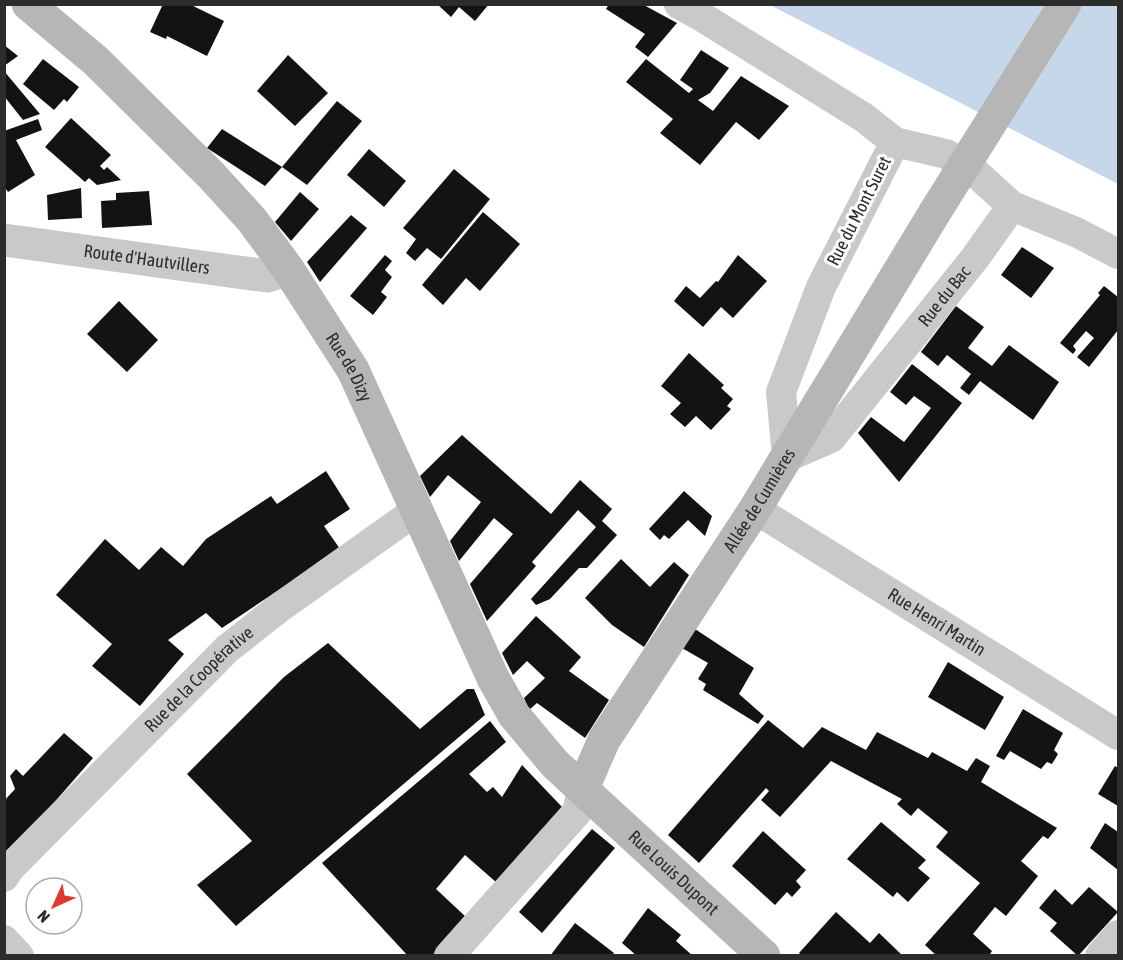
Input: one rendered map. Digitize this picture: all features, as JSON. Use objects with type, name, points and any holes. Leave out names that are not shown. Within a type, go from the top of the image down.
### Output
[{"type":"main road","name":"Rue de Dizy","points":[[28,4],[96,62],[211,175],[252,220],[288,269],[353,370],[493,678],[514,715],[555,764],[583,788]]},
{"type":"main road","name":"Allée de Cumières","points":[[583,788],[604,740],[755,509],[935,212],[1065,4]]},
{"type":"main road","name":"Rue Louis Dupont","points":[[583,788],[764,956]]},
{"type":"street","name":"Rue du Mont Suret","points":[[679,4],[864,117],[895,142],[821,287],[781,392],[787,457]]},
{"type":"street","points":[[895,142],[946,154],[967,165],[1012,206],[1078,233],[1119,254]]},
{"type":"street","name":"Rue du Bac","points":[[787,457],[831,438],[975,258],[1012,206]]},
{"type":"street","name":"Route d'Hautvillers","points":[[4,240],[267,276],[288,269]]},
{"type":"street","name":"Rue Henri Martin","points":[[755,509],[1119,735]]},
{"type":"street","name":"Rue de la Coopérative","points":[[4,877],[10,868],[227,649],[279,608],[417,510]]},
{"type":"street","points":[[448,956],[577,812],[583,788]]},
{"type":"street","points":[[1100,956],[1119,934]]},
{"type":"street","points":[[4,940],[19,956]]},
{"type":"water","points":[[770,5],[1118,5],[1118,184]]},
{"type":"building","points":[[163,4],[189,4],[224,21],[207,56],[167,36],[166,39],[150,32]]},
{"type":"building","points":[[437,4],[489,4],[475,21],[459,7],[451,17]]},
{"type":"building","points":[[609,4],[642,4],[677,23],[648,57],[635,47],[645,34],[606,9]]},
{"type":"building","points":[[4,45],[18,56],[4,66]]},
{"type":"building","points":[[701,50],[729,68],[710,93],[698,100],[713,111],[741,76],[789,106],[759,140],[736,122],[700,165],[660,133],[673,119],[626,82],[646,59],[689,93],[693,89],[680,80]]},
{"type":"building","points":[[288,55],[328,93],[295,126],[257,91]]},
{"type":"building","points":[[43,59],[79,87],[67,102],[64,99],[54,110],[23,84]]},
{"type":"building","points":[[4,71],[40,114],[23,120],[4,96]]},
{"type":"building","points":[[337,101],[362,121],[307,185],[282,167]]},
{"type":"building","points":[[71,118],[111,155],[100,166],[104,170],[107,167],[121,180],[97,185],[89,178],[85,182],[45,147]]},
{"type":"building","points":[[38,119],[42,130],[16,140],[35,175],[8,192],[4,186],[4,131]]},
{"type":"building","points":[[222,129],[282,167],[265,186],[207,148]]},
{"type":"building","points":[[369,149],[406,181],[384,207],[347,175]]},
{"type":"building","points":[[454,169],[490,199],[441,259],[427,248],[415,261],[406,253],[416,239],[403,228]]},
{"type":"building","points":[[81,188],[82,218],[48,220],[47,195]]},
{"type":"building","points":[[149,191],[152,225],[102,228],[101,201],[116,200],[116,193]]},
{"type":"building","points":[[300,192],[319,209],[291,241],[275,222]]},
{"type":"building","points":[[483,212],[520,244],[480,291],[466,278],[443,305],[422,285]]},
{"type":"building","points":[[351,215],[367,228],[320,282],[307,262]]},
{"type":"building","points":[[1022,247],[1054,268],[1031,298],[1001,275]]},
{"type":"building","points":[[385,255],[392,261],[385,270],[392,277],[381,292],[387,297],[373,315],[350,296]]},
{"type":"building","points":[[738,255],[767,281],[733,318],[721,307],[703,327],[674,301],[686,286],[700,298],[716,281],[718,282]]},
{"type":"building","points":[[1104,286],[1118,297],[1118,330],[1089,367],[1077,357],[1094,338],[1086,331],[1073,346],[1076,350],[1073,354],[1060,343],[1100,295],[1098,293]]},
{"type":"building","points":[[119,301],[158,340],[127,372],[87,334]]},
{"type":"building","points":[[956,306],[984,327],[968,348],[992,366],[1009,345],[1059,382],[1033,420],[980,381],[969,395],[960,388],[971,374],[947,355],[938,366],[921,352]]},
{"type":"building","points":[[689,353],[724,385],[721,388],[733,399],[727,406],[731,409],[711,430],[696,416],[685,427],[670,414],[681,403],[661,386]]},
{"type":"building","points":[[912,364],[962,403],[899,482],[858,433],[871,417],[904,442],[931,408],[914,396],[906,405],[890,392]]},
{"type":"building","points":[[462,435],[551,514],[580,480],[612,509],[602,521],[617,535],[587,568],[579,568],[550,599],[536,605],[531,599],[596,527],[578,510],[532,562],[536,566],[487,621],[470,584],[513,534],[494,518],[459,561],[450,541],[481,502],[448,475],[430,497],[420,476]]},
{"type":"building","points":[[326,471],[350,509],[324,526],[340,549],[222,628],[206,613],[168,640],[184,654],[140,706],[92,666],[112,644],[56,595],[105,539],[139,570],[161,547],[183,566],[206,539],[271,496],[277,504]]},
{"type":"building","points":[[684,491],[712,516],[705,536],[688,520],[669,539],[664,535],[660,540],[649,529]]},
{"type":"building","points":[[621,559],[650,587],[674,562],[689,575],[644,647],[612,625],[585,598]]},
{"type":"building","points":[[536,616],[581,657],[569,671],[609,700],[585,738],[537,703],[529,710],[524,698],[545,678],[527,661],[513,675],[502,653]]},
{"type":"building","points":[[695,629],[754,668],[739,694],[764,716],[758,724],[703,690],[706,684],[698,679],[708,663],[682,648]]},
{"type":"building","points":[[328,643],[420,729],[467,689],[474,689],[485,715],[236,926],[197,885],[252,841],[187,774],[284,677]]},
{"type":"building","points":[[948,662],[1004,697],[985,730],[928,697]]},
{"type":"building","points":[[1023,709],[1063,733],[1054,750],[1058,754],[1052,764],[1047,762],[1041,769],[1010,751],[1004,760],[996,756]]},
{"type":"building","points":[[768,720],[803,748],[822,727],[866,750],[877,732],[928,758],[932,752],[967,771],[976,758],[990,766],[981,782],[1057,828],[1048,839],[1043,836],[1021,861],[1038,876],[1006,916],[995,907],[973,934],[992,951],[989,956],[937,956],[925,945],[980,883],[936,847],[948,832],[918,808],[911,816],[897,804],[902,799],[831,761],[780,817],[761,800],[769,791],[766,788],[699,863],[668,835]]},
{"type":"building","points":[[490,721],[506,742],[469,774],[487,792],[493,787],[502,797],[522,765],[563,808],[497,883],[465,855],[436,889],[466,917],[432,956],[408,956],[322,863]]},
{"type":"building","points":[[64,733],[93,758],[4,860],[4,801],[15,789],[10,776],[16,769],[23,776]]},
{"type":"building","points":[[1115,766],[1118,768],[1118,806],[1098,794]]},
{"type":"building","points":[[881,822],[926,860],[918,868],[930,878],[908,902],[897,892],[893,897],[847,859]]},
{"type":"building","points":[[1105,823],[1118,832],[1118,870],[1090,848]]},
{"type":"building","points":[[592,829],[615,848],[542,933],[519,912]]},
{"type":"building","points":[[763,831],[806,870],[796,881],[801,887],[792,897],[787,892],[775,905],[732,866]]},
{"type":"building","points":[[1089,887],[1118,912],[1078,956],[1050,931],[1057,923],[1039,908],[1055,889],[1072,905]]},
{"type":"building","points":[[648,908],[681,935],[676,941],[693,956],[637,956],[622,943]]},
{"type":"building","points":[[836,912],[870,943],[879,933],[903,956],[802,956],[799,953]]},
{"type":"building","points":[[575,923],[614,953],[612,956],[550,956]]}]
